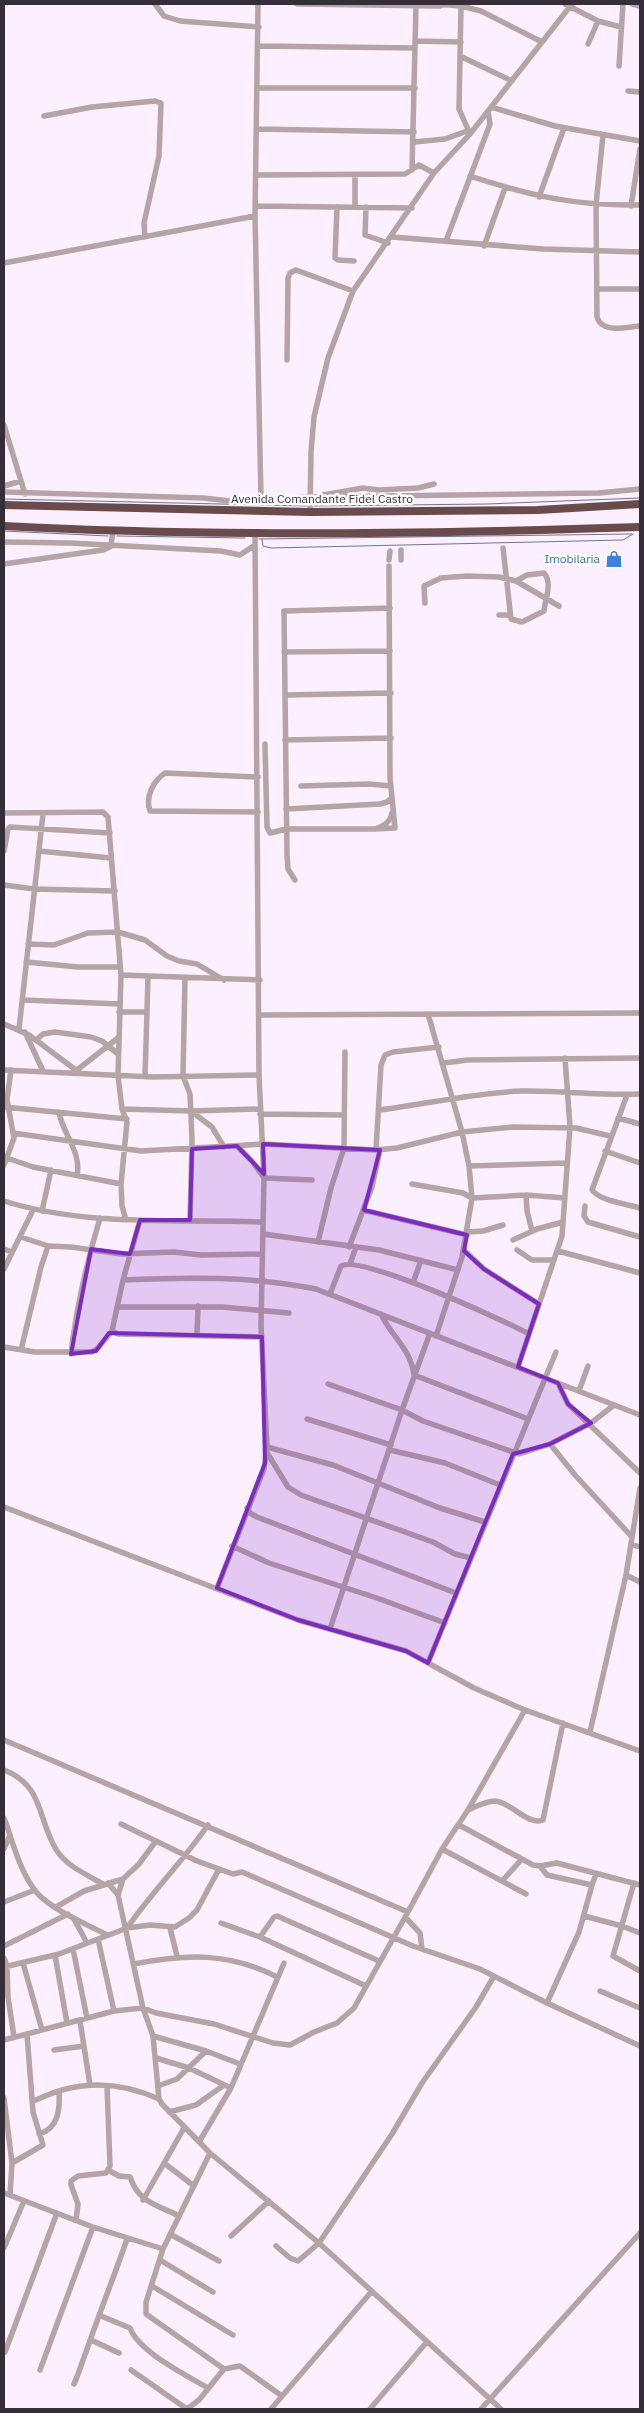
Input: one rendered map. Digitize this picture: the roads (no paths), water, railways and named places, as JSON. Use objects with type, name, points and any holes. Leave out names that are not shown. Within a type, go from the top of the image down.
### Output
[{"type":"highway","name":"Avenida Comandante Fidel Castro","points":[[4,504],[310,512],[538,510],[640,504]]},
{"type":"highway","points":[[4,526],[255,533],[412,533],[640,527]]},
{"type":"street","points":[[155,4],[164,16],[180,21],[259,27]]},
{"type":"street","points":[[258,4],[258,129],[255,216],[261,499]]},
{"type":"street","points":[[297,4],[461,6],[481,11],[542,42]]},
{"type":"street","points":[[436,4],[447,6]]},
{"type":"street","points":[[619,66],[623,4]]},
{"type":"street","points":[[632,4],[640,6]]},
{"type":"street","points":[[412,170],[416,5]]},
{"type":"street","points":[[310,512],[312,439],[321,384],[336,333],[353,291],[388,243],[434,173],[490,109],[569,5],[598,21],[621,27]]},
{"type":"street","points":[[461,6],[459,109],[468,132]]},
{"type":"street","points":[[588,44],[598,21]]},
{"type":"street","points":[[258,46],[461,42]]},
{"type":"street","points":[[460,56],[512,81]]},
{"type":"street","points":[[258,88],[414,88]]},
{"type":"street","points":[[628,91],[640,92]]},
{"type":"street","points":[[44,116],[92,107],[157,101],[161,103],[159,156],[144,223],[145,237]]},
{"type":"street","points":[[490,109],[564,128],[640,141]]},
{"type":"street","points":[[446,241],[490,124],[490,109]]},
{"type":"street","points":[[539,197],[564,128]]},
{"type":"street","points":[[258,129],[414,132]]},
{"type":"street","points":[[414,142],[446,139],[468,132]]},
{"type":"street","points":[[603,135],[596,205],[596,311],[599,324],[611,328],[640,326]]},
{"type":"street","points":[[631,206],[640,149]]},
{"type":"street","points":[[256,175],[405,174],[421,166],[434,173]]},
{"type":"street","points":[[355,175],[355,207]]},
{"type":"street","points":[[470,176],[505,188],[563,202],[640,206]]},
{"type":"street","points":[[484,246],[505,188]]},
{"type":"street","points":[[256,206],[412,208]]},
{"type":"street","points":[[337,207],[336,258],[338,260],[354,261]]},
{"type":"street","points":[[366,207],[365,235],[388,243]]},
{"type":"street","points":[[4,263],[255,216]]},
{"type":"street","points":[[392,237],[484,246],[640,252]]},
{"type":"street","points":[[288,360],[288,278],[293,271],[353,291]]},
{"type":"street","points":[[597,289],[640,289]]},
{"type":"street","points":[[4,425],[24,494]]},
{"type":"street","points":[[4,486],[21,481]]},
{"type":"street","points":[[379,493],[434,484]]},
{"type":"street","points":[[4,492],[203,498],[230,501],[310,497],[364,488],[379,493],[418,497],[599,493],[640,489]]},
{"type":"street","points":[[406,488],[418,497]]},
{"type":"street","points":[[112,546],[113,530]]},
{"type":"street","points":[[217,1588],[264,1469],[266,1449],[262,1337],[264,1178],[260,1112],[255,533]]},
{"type":"street","points":[[4,542],[221,551],[240,555],[255,545]]},
{"type":"street","points":[[4,564],[103,550],[112,546]]},
{"type":"street","points":[[503,548],[511,619],[522,622],[533,618],[544,610],[548,585],[547,576],[544,573],[527,575],[516,581]]},
{"type":"street","points":[[401,550],[401,560]]},
{"type":"street","points":[[265,744],[267,827],[270,832],[273,833],[286,829],[394,828],[391,786],[390,551]]},
{"type":"street","points":[[425,603],[424,586],[441,578],[467,576],[516,581],[559,606]]},
{"type":"street","points":[[295,880],[291,876],[287,862],[284,611],[390,608]]},
{"type":"street","points":[[499,615],[510,615]]},
{"type":"street","points":[[284,652],[390,651]]},
{"type":"street","points":[[285,695],[391,693]]},
{"type":"street","points":[[285,740],[391,738]]},
{"type":"street","points":[[258,777],[165,773],[151,789],[148,806],[150,811],[258,812]]},
{"type":"street","points":[[301,786],[369,784],[391,786]]},
{"type":"street","points":[[286,810],[380,804],[392,798]]},
{"type":"street","points":[[375,829],[384,826],[390,819],[393,809]]},
{"type":"street","points":[[4,812],[43,814],[103,812],[108,817],[121,975],[118,1076],[122,1109],[127,1119],[121,1184],[122,1206],[126,1220]]},
{"type":"street","points":[[43,814],[26,962],[22,1031],[44,1071]]},
{"type":"street","points":[[4,851],[9,828],[110,833]]},
{"type":"street","points":[[39,851],[111,858]]},
{"type":"street","points":[[4,885],[34,889],[115,891]]},
{"type":"street","points":[[28,944],[54,945],[88,933],[118,932],[145,940],[167,956],[179,961],[197,964],[224,980]]},
{"type":"street","points":[[26,962],[78,967],[120,966]]},
{"type":"street","points":[[121,975],[260,980]]},
{"type":"street","points":[[146,1076],[148,976]]},
{"type":"street","points":[[185,978],[184,1076],[190,1094],[192,1149],[190,1220]]},
{"type":"street","points":[[24,1000],[119,1004]]},
{"type":"street","points":[[119,1012],[147,1012]]},
{"type":"street","points":[[259,1015],[640,1013]]},
{"type":"street","points":[[330,1629],[414,1375],[448,1298],[464,1250],[467,1234],[472,1198],[469,1166],[454,1100],[428,1014]]},
{"type":"street","points":[[4,1024],[22,1031],[36,1040],[78,1072]]},
{"type":"street","points":[[36,1040],[43,1034],[55,1032],[91,1037],[108,1045],[118,1054]]},
{"type":"street","points":[[78,1072],[118,1038]]},
{"type":"street","points":[[349,1247],[372,1187],[378,1150],[381,1065],[384,1055],[393,1052],[439,1047]]},
{"type":"street","points":[[318,1242],[331,1188],[344,1148],[345,1052]]},
{"type":"street","points":[[518,1367],[558,1251],[563,1222],[570,1127],[565,1058]]},
{"type":"street","points":[[444,1063],[467,1060],[640,1058]]},
{"type":"street","points":[[4,1070],[78,1072],[118,1076],[260,1075]]},
{"type":"street","points":[[4,1165],[12,1146],[13,1133],[6,1107],[11,1070]]},
{"type":"street","points":[[380,1110],[523,1091],[568,1094],[640,1094]]},
{"type":"street","points":[[4,1094],[7,1100]]},
{"type":"street","points":[[627,1094],[610,1136],[593,1192],[640,1208]]},
{"type":"street","points":[[6,1107],[127,1119]]},
{"type":"street","points":[[122,1109],[344,1115]]},
{"type":"street","points":[[191,1111],[212,1126],[224,1147]]},
{"type":"street","points":[[59,1112],[62,1124],[78,1161],[77,1175]]},
{"type":"street","points":[[618,1118],[640,1124]]},
{"type":"street","points":[[13,1133],[70,1140],[124,1150],[192,1149],[263,1144],[378,1150],[462,1132],[513,1127],[570,1127],[610,1136]]},
{"type":"street","points":[[237,1146],[252,1161],[264,1178]]},
{"type":"street","points":[[605,1151],[640,1163]]},
{"type":"street","points":[[7,1158],[51,1170],[121,1184]]},
{"type":"street","points":[[469,1166],[567,1163]]},
{"type":"street","points":[[42,1211],[51,1170]]},
{"type":"street","points":[[264,1178],[312,1180]]},
{"type":"street","points":[[412,1184],[463,1193],[472,1198],[526,1195],[565,1198]]},
{"type":"street","points":[[526,1195],[527,1211],[532,1231]]},
{"type":"street","points":[[4,1201],[34,1210],[100,1218],[263,1222]]},
{"type":"street","points":[[585,1206],[584,1216],[588,1222],[640,1237]]},
{"type":"street","points":[[4,1269],[34,1210]]},
{"type":"street","points":[[363,1210],[467,1234],[503,1225]]},
{"type":"street","points":[[71,1354],[73,1332],[90,1249],[100,1218]]},
{"type":"street","points":[[4,1348],[71,1354],[96,1351],[112,1331],[123,1280],[140,1220]]},
{"type":"street","points":[[513,1240],[532,1231],[563,1222]]},
{"type":"street","points":[[264,1234],[380,1250],[458,1270]]},
{"type":"street","points":[[21,1236],[48,1246],[130,1254],[174,1252],[201,1255],[262,1254]]},
{"type":"street","points":[[21,1350],[48,1246]]},
{"type":"street","points":[[350,1264],[356,1247]]},
{"type":"street","points":[[4,1249],[12,1252]]},
{"type":"street","points":[[464,1250],[484,1269],[540,1304]]},
{"type":"street","points":[[517,1250],[532,1260],[554,1260]]},
{"type":"street","points":[[558,1251],[640,1273]]},
{"type":"street","points":[[414,1283],[421,1260]]},
{"type":"street","points":[[330,1294],[342,1266],[350,1264],[383,1272],[414,1283],[529,1334]]},
{"type":"street","points":[[123,1280],[178,1277],[262,1280],[316,1289],[640,1415]]},
{"type":"street","points":[[117,1307],[198,1306],[289,1313]]},
{"type":"street","points":[[197,1334],[198,1306]]},
{"type":"street","points":[[381,1314],[391,1333],[407,1351],[414,1375]]},
{"type":"street","points":[[112,1331],[118,1334],[197,1334],[262,1337]]},
{"type":"street","points":[[428,1663],[556,1352]]},
{"type":"street","points":[[579,1391],[588,1366]]},
{"type":"street","points":[[414,1375],[528,1419]]},
{"type":"street","points":[[558,1383],[568,1404],[590,1423],[640,1473]]},
{"type":"street","points":[[328,1384],[402,1410],[423,1421],[514,1454],[525,1453],[550,1444],[590,1423],[614,1405]]},
{"type":"street","points":[[307,1419],[391,1448],[445,1463],[500,1485]]},
{"type":"street","points":[[550,1444],[631,1541],[640,1548]]},
{"type":"street","points":[[266,1449],[325,1463],[378,1482],[440,1508],[485,1522]]},
{"type":"street","points":[[266,1449],[286,1483],[295,1492],[471,1558]]},
{"type":"street","points":[[590,1732],[626,1575],[631,1541],[638,1515],[640,1488]]},
{"type":"street","points":[[4,1507],[298,1620],[406,1651],[474,1688],[525,1710],[640,1751]]},
{"type":"street","points":[[247,1508],[253,1515],[456,1593]]},
{"type":"street","points":[[232,1546],[269,1563],[377,1598],[445,1624]]},
{"type":"street","points":[[626,1575],[640,1582]]},
{"type":"street","points":[[4,2040],[114,2011],[143,2008],[156,2013],[214,2024],[273,2043],[290,2044],[337,2023],[354,2008],[442,1849],[468,1810],[525,1710]]},
{"type":"street","points":[[468,1810],[485,1802],[494,1801],[506,1804],[533,1820],[542,1820],[563,1723]]},
{"type":"street","points":[[4,1740],[208,1825],[407,1915],[419,1932],[422,1949]]},
{"type":"street","points":[[4,1770],[18,1777],[37,1798],[53,1844],[62,1858],[77,1870],[105,1883],[118,1895],[127,1928],[143,2008],[153,2036],[159,2098],[169,2112],[210,2152],[319,2243],[426,2343],[501,2409]]},
{"type":"street","points":[[4,1818],[14,1846],[35,1890],[70,1916],[107,1935]]},
{"type":"street","points":[[122,1824],[186,1857],[233,1874],[242,1872],[413,1946],[470,1964],[547,2003],[640,2046]]},
{"type":"street","points":[[127,1928],[186,1857],[208,1825]]},
{"type":"street","points":[[459,1825],[522,1859],[540,1866],[547,1875],[592,1885]]},
{"type":"street","points":[[4,1850],[10,1835]]},
{"type":"street","points":[[118,1895],[123,1879],[139,1864],[156,1841]]},
{"type":"street","points":[[4,1850],[14,1846]]},
{"type":"street","points":[[442,1849],[526,1894]]},
{"type":"street","points":[[503,1880],[522,1859]]},
{"type":"street","points":[[540,1866],[557,1863],[637,1884],[612,1956],[640,1971]]},
{"type":"street","points":[[6,1966],[55,1955],[127,1928],[150,1925],[170,1928],[189,1918],[197,1910],[219,1869]]},
{"type":"street","points":[[547,2003],[567,1960],[584,1916],[596,1874]]},
{"type":"street","points":[[56,1907],[84,1891],[123,1879]]},
{"type":"street","points":[[4,1902],[35,1890]]},
{"type":"street","points":[[70,1916],[87,1943]]},
{"type":"street","points":[[4,1946],[70,1916]]},
{"type":"street","points":[[260,1937],[274,1917],[277,1916],[379,1961]]},
{"type":"street","points":[[584,1916],[640,1933]]},
{"type":"street","points":[[221,1923],[260,1937],[366,1986]]},
{"type":"street","points":[[170,1928],[177,1956]]},
{"type":"street","points":[[98,1939],[114,2011]]},
{"type":"street","points":[[413,1946],[421,1939]]},
{"type":"street","points":[[73,1949],[87,2018]]},
{"type":"street","points":[[55,1955],[67,2024]]},
{"type":"street","points":[[134,1964],[177,1956],[204,1957],[244,1962],[277,1978]]},
{"type":"street","points":[[4,1958],[14,2037]]},
{"type":"street","points":[[23,1963],[42,2030]]},
{"type":"street","points":[[199,2142],[231,2088],[251,2036],[284,1963]]},
{"type":"street","points":[[276,2246],[290,2258],[298,2261],[319,2243],[392,2134],[422,2083],[476,2007],[494,1976]]},
{"type":"street","points":[[600,1991],[640,2008]]},
{"type":"street","points":[[80,2020],[90,2085]]},
{"type":"street","points":[[12,2163],[43,2146],[34,2120],[27,2034]]},
{"type":"street","points":[[153,2036],[206,2051],[240,2064]]},
{"type":"street","points":[[54,2050],[84,2046]]},
{"type":"street","points":[[158,2086],[174,2081],[206,2051]]},
{"type":"street","points":[[156,2058],[189,2068],[231,2088]]},
{"type":"street","points":[[33,2101],[58,2091],[90,2085],[131,2089],[159,2098]]},
{"type":"street","points":[[169,2112],[196,2105],[224,2085]]},
{"type":"street","points":[[106,2086],[108,2170]]},
{"type":"street","points":[[39,2134],[49,2130],[60,2109],[58,2091]]},
{"type":"street","points":[[4,2098],[5,2120],[12,2163],[7,2194],[127,2239],[163,2249]]},
{"type":"street","points":[[143,2200],[184,2128]]},
{"type":"street","points":[[210,2152],[163,2249],[146,2302],[146,2314],[224,2369]]},
{"type":"street","points":[[164,2163],[194,2186]]},
{"type":"street","points":[[108,2170],[119,2176],[130,2177],[132,2186],[143,2200],[179,2216]]},
{"type":"street","points":[[76,2220],[78,2204],[71,2185],[72,2181],[78,2176],[104,2173],[108,2170]]},
{"type":"street","points":[[4,2248],[24,2200]]},
{"type":"street","points":[[231,2236],[269,2202]]},
{"type":"street","points":[[5,2352],[57,2212]]},
{"type":"street","points":[[40,2370],[93,2227]]},
{"type":"street","points":[[481,2409],[640,2232]]},
{"type":"street","points":[[170,2234],[219,2261]]},
{"type":"street","points":[[74,2384],[101,2316],[127,2239]]},
{"type":"street","points":[[160,2260],[213,2292]]},
{"type":"street","points":[[152,2286],[233,2335]]},
{"type":"street","points":[[271,2409],[372,2291]]},
{"type":"street","points":[[101,2316],[130,2328],[132,2334],[145,2347],[208,2388]]},
{"type":"street","points":[[91,2340],[119,2353]]},
{"type":"street","points":[[370,2409],[426,2343]]},
{"type":"street","points":[[131,2370],[187,2409],[192,2407],[224,2369],[240,2366],[282,2396]]},
{"type":"waterway","points":[[314,506],[487,504],[640,498]]},
{"type":"waterway","points":[[4,499],[307,506]]},
{"type":"waterway","points":[[4,531],[108,536]]},
{"type":"waterway","points":[[259,539],[632,534]]},
{"type":"waterway","points":[[262,539],[263,546],[271,548],[623,540],[633,534]]},
{"type":"waterway","points":[[117,536],[245,538]]},
{"type":"place","name":"Imobilaria","points":[[614,559]]}]
